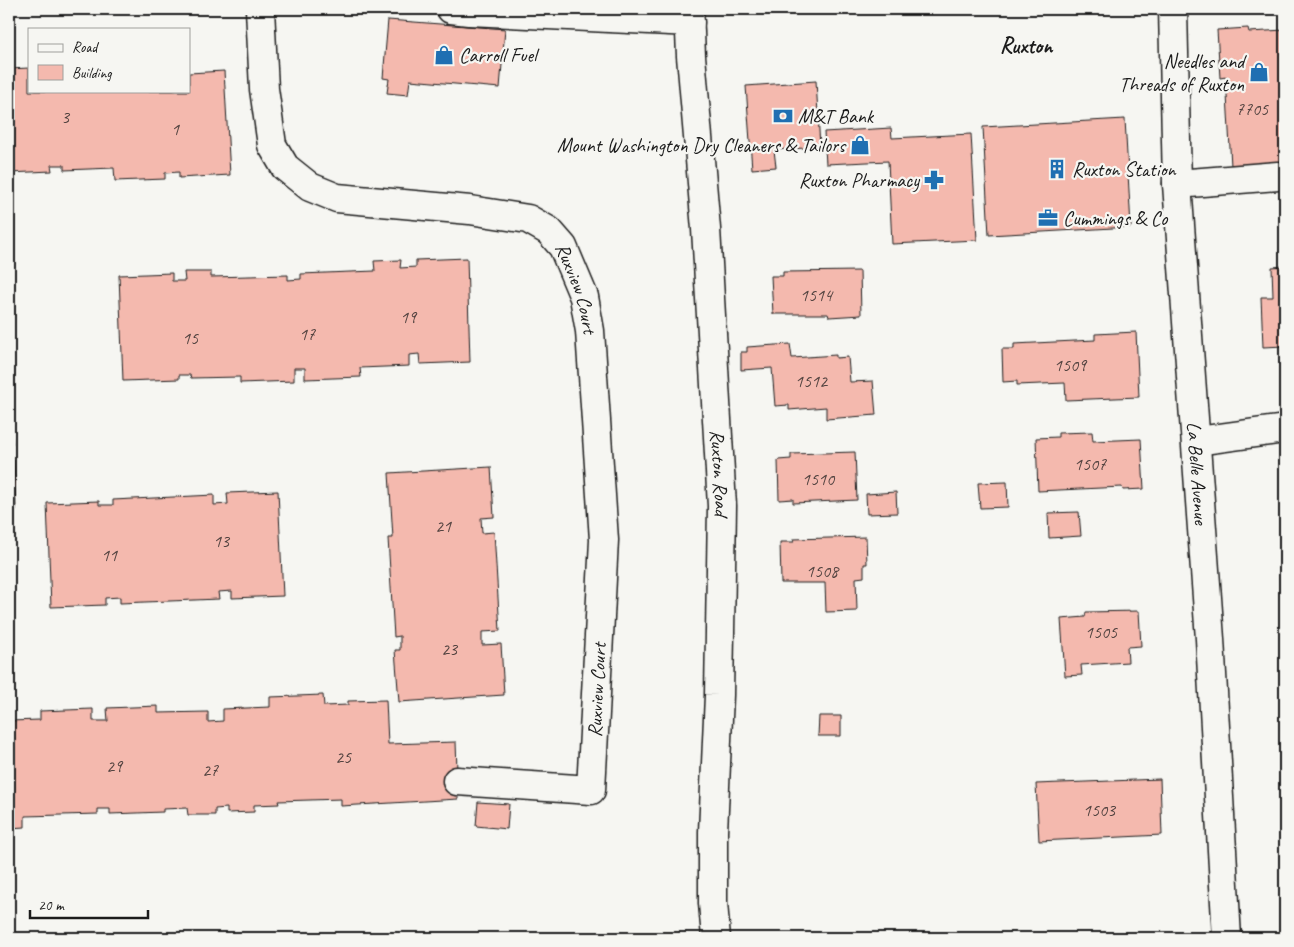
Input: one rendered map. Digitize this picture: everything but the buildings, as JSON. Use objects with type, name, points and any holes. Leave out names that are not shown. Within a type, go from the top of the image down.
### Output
[{"type":"street","name":"Ruxview Court","points":[[260,9],[264,89],[272,145],[285,167],[310,187],[337,198],[470,210],[528,219],[549,231],[563,247],[584,297],[590,331],[604,540],[590,790],[457,781]]},
{"type":"street","points":[[451,9],[469,11],[689,15]]},
{"type":"street","name":"La Belle Avenue","points":[[1173,9],[1177,184],[1211,652],[1227,938]]},
{"type":"street","name":"Ruxton Road","points":[[689,15],[706,229],[722,506],[720,695],[713,832],[713,902],[716,938]]},
{"type":"street","points":[[1177,184],[1278,176]]},
{"type":"street","points":[[1196,441],[1285,429]]},
{"type":"place","name":"Carroll Fuel","points":[[444,55]]},
{"type":"place","name":"Needles and Threads of Ruxton","points":[[1259,72]]},
{"type":"place","name":"M&T Bank","points":[[783,116]]},
{"type":"place","name":"Mount Washington Dry Cleaners & Tailors","points":[[860,145]]},
{"type":"place","name":"Ruxton Station","points":[[1057,169]]},
{"type":"place","name":"Ruxton Pharmacy","points":[[934,180]]},
{"type":"place","name":"Cummings & Co","points":[[1048,218]]},
{"type":"district","name":"Ruxton","points":[[1026,46]]}]
